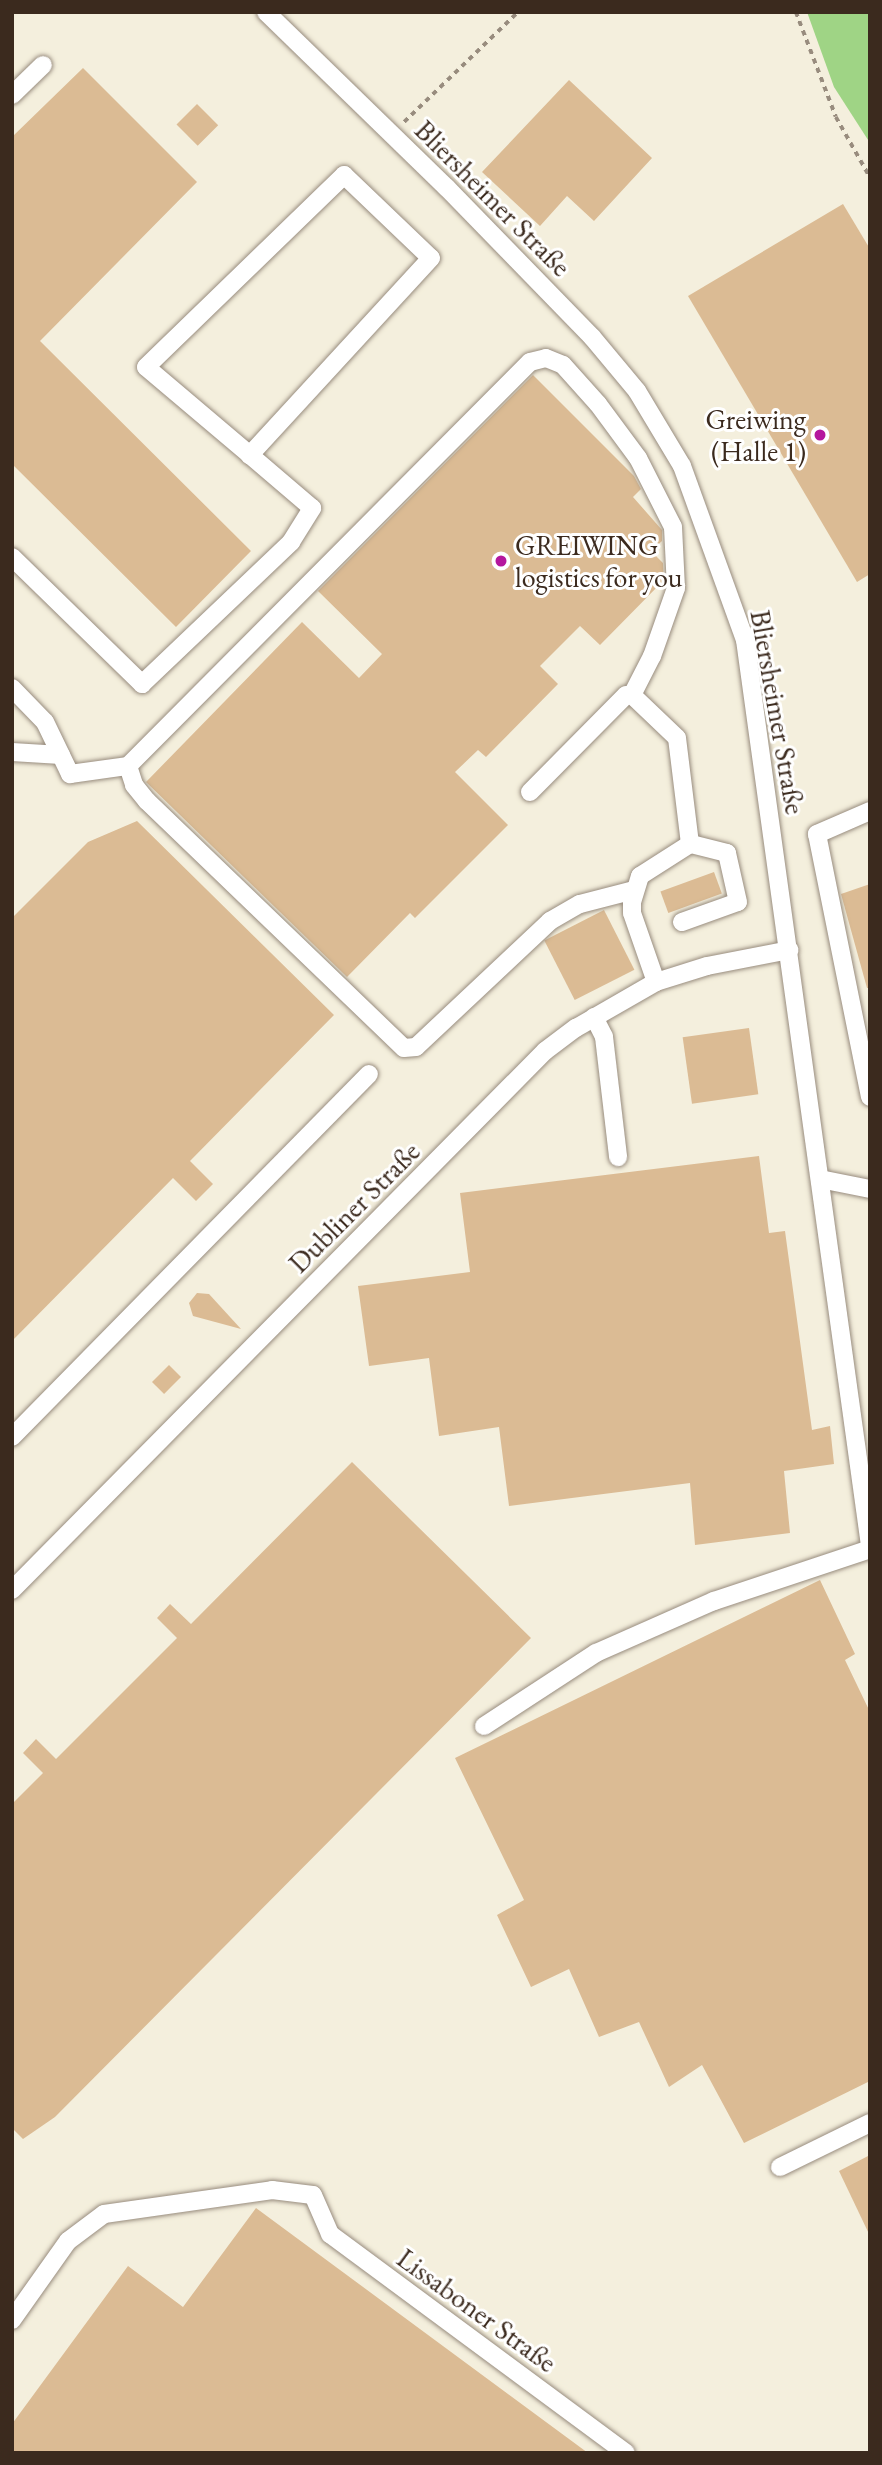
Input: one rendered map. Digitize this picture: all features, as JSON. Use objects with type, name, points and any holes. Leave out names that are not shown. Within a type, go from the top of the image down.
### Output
[{"type":"street","name":"Bliersheimer Straße","points":[[266,12],[393,133],[592,337],[637,391],[682,466],[745,640],[870,1547]]},
{"type":"street","points":[[12,95],[43,65]]},
{"type":"street","points":[[12,557],[142,684],[291,542],[312,509],[146,367],[344,175],[431,258],[250,455]]},
{"type":"street","points":[[12,688],[46,722],[70,774],[128,766],[537,358],[563,366],[598,404],[638,458],[673,527],[676,588],[652,656],[632,695],[617,700],[530,792]]},
{"type":"street","points":[[632,695],[677,738],[690,844]]},
{"type":"street","points":[[12,752],[61,754]]},
{"type":"street","points":[[128,766],[134,785],[147,801],[404,1048],[416,1047],[550,922],[580,904],[634,890]]},
{"type":"street","points":[[870,811],[817,834],[870,1097]]},
{"type":"street","points":[[656,982],[632,913],[634,890],[640,876],[690,844],[727,853],[738,902],[682,922]]},
{"type":"street","name":"Dubliner Straße","points":[[12,1590],[545,1051],[594,1017],[656,982],[707,966],[789,950]]},
{"type":"street","points":[[594,1017],[604,1037],[618,1157]]},
{"type":"street","points":[[12,1437],[369,1073]]},
{"type":"street","points":[[820,1179],[870,1189]]},
{"type":"street","points":[[484,1726],[596,1653],[714,1601],[870,1547]]},
{"type":"street","points":[[780,2167],[870,2123]]},
{"type":"street","name":"Lissaboner Straße","points":[[12,2320],[68,2241],[104,2214],[272,2190],[313,2195],[330,2234],[626,2453]]},
{"type":"path","points":[[393,133],[518,12]]},
{"type":"path","points":[[796,12],[836,117],[870,177]]},
{"type":"green space","points":[[807,12],[870,12],[870,143],[834,87]]},
{"type":"building","points":[[83,68],[197,182],[40,341],[251,551],[176,627],[12,464],[12,137]]},
{"type":"building","points":[[569,80],[652,158],[594,221],[567,196],[540,226],[482,172]]},
{"type":"building","points":[[197,104],[218,125],[198,146],[176,125]]},
{"type":"building","name":"Greiwing (Halle 1)","points":[[843,204],[870,249],[870,574],[857,582],[688,296]]},
{"type":"building","points":[[533,375],[634,476],[641,489],[633,497],[662,530],[662,541],[651,551],[663,563],[664,580],[600,645],[580,626],[540,666],[558,684],[486,757],[478,750],[455,772],[508,825],[415,918],[410,913],[347,977],[146,782],[302,622],[359,678],[382,654],[318,591]]},
{"type":"building","points":[[137,821],[334,1015],[190,1161],[213,1184],[196,1201],[173,1178],[12,1341],[12,918],[88,842]]},
{"type":"building","points":[[714,872],[722,894],[668,913],[660,891]]},
{"type":"building","points":[[870,884],[870,988],[867,988],[841,894]]},
{"type":"building","points":[[604,910],[634,970],[575,1000],[544,940]]},
{"type":"building","points":[[749,1028],[758,1094],[692,1104],[683,1037]]},
{"type":"building","points":[[759,1156],[769,1233],[785,1231],[812,1430],[830,1426],[834,1464],[784,1471],[790,1533],[695,1545],[690,1483],[509,1506],[499,1427],[439,1436],[429,1358],[369,1366],[358,1286],[470,1272],[460,1193]]},
{"type":"building","points":[[197,1293],[209,1294],[241,1329],[193,1316],[189,1303]]},
{"type":"building","points":[[169,1365],[181,1377],[164,1394],[152,1382]]},
{"type":"building","points":[[352,1462],[531,1638],[55,2117],[23,2139],[12,2128],[12,1804],[43,1773],[23,1753],[36,1739],[56,1759],[177,1638],[157,1618],[170,1604],[191,1624]]},
{"type":"building","points":[[820,1580],[855,1654],[845,1660],[870,1712],[870,2081],[744,2143],[702,2065],[669,2087],[639,2022],[599,2037],[569,1969],[531,1987],[497,1915],[524,1900],[455,1758]]},
{"type":"building","points":[[870,2155],[870,2236],[839,2171]]},
{"type":"building","points":[[256,2208],[588,2453],[12,2453],[12,2424],[128,2266],[183,2307]]},
{"type":"place","name":"Greiwing (Halle 1)","points":[[820,435]]},
{"type":"place","name":"GREIWING logistics for you","points":[[501,561]]}]
